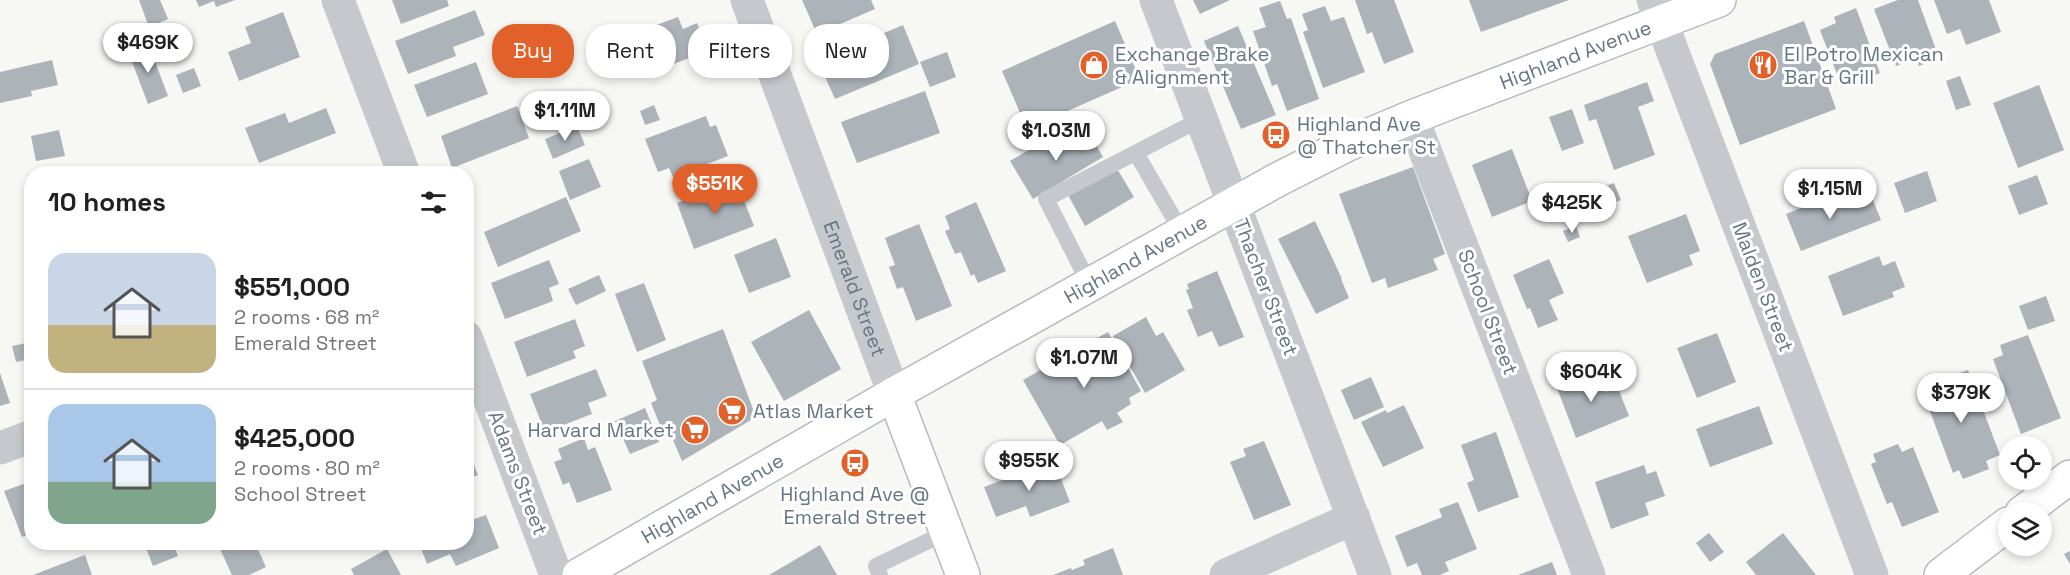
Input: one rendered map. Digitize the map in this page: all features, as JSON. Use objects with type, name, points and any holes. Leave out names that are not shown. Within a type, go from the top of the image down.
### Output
[{"type":"main road","name":"Highland Avenue","points":[[579,575],[894,394],[1277,180],[1348,144],[1658,11],[1719,0]]},
{"type":"main road","name":"Emerald Street","points":[[894,394],[963,575]]},
{"type":"main road","points":[[2037,502],[2067,480]]},
{"type":"main road","points":[[1941,575],[1998,532]]},
{"type":"street","points":[[338,0],[401,166]]},
{"type":"street","name":"Emerald Street","points":[[747,0],[894,394]]},
{"type":"street","name":"Thacher Street","points":[[1156,0],[1375,575]]},
{"type":"street","name":"Malden Street","points":[[1658,11],[1872,575]]},
{"type":"street","name":"School Street","points":[[1412,117],[1589,575]]},
{"type":"street","name":"Adams Street","points":[[474,358],[556,575]]},
{"type":"street","points":[[0,448],[24,439]]},
{"type":"street","points":[[1226,575],[1354,518]]},
{"type":"lane","points":[[1090,285],[1046,199],[1201,119]]},
{"type":"lane","points":[[1136,153],[1183,234]]},
{"type":"lane","points":[[880,575],[876,566],[947,532]]},
{"type":"building","points":[[139,0],[160,0],[168,19],[149,27]]},
{"type":"building","points":[[196,0],[235,0],[216,7],[214,1],[199,7]]},
{"type":"building","points":[[392,0],[447,0],[449,6],[401,24]]},
{"type":"building","points":[[802,0],[871,0],[875,9],[840,24],[813,24]]},
{"type":"building","points":[[1193,0],[1230,0],[1200,14]]},
{"type":"building","points":[[1355,0],[1394,0],[1414,52],[1384,64],[1372,32],[1367,34]]},
{"type":"building","points":[[1469,0],[1569,0],[1481,32]]},
{"type":"building","points":[[1898,0],[1918,0],[1939,58],[1919,66],[1916,58],[1896,66],[1874,9]]},
{"type":"building","points":[[1934,0],[1989,0],[2001,32],[1966,45],[1960,29],[1947,34]]},
{"type":"building","points":[[1280,1],[1287,19],[1291,18],[1319,99],[1287,111],[1277,84],[1272,86],[1253,31],[1266,27],[1259,8]]},
{"type":"building","points":[[1325,6],[1331,21],[1344,17],[1365,72],[1323,88],[1303,32],[1308,30],[1302,14]]},
{"type":"building","points":[[1856,8],[1880,73],[1842,87],[1820,30],[1836,23],[1834,17]]},
{"type":"building","points":[[475,10],[485,35],[453,47],[456,56],[408,74],[395,41]]},
{"type":"building","points":[[283,12],[300,57],[239,81],[228,52],[251,43],[245,27]]},
{"type":"building","points":[[678,17],[683,29],[688,27],[688,59],[676,63],[676,24],[659,24]]},
{"type":"building","points":[[1115,21],[1140,79],[1027,129],[1002,71]]},
{"type":"building","points":[[1804,21],[1836,109],[1740,145],[1710,64],[1715,54]]},
{"type":"building","points":[[903,25],[919,64],[889,76],[889,31]]},
{"type":"building","points":[[1238,26],[1276,115],[1241,129],[1204,41]]},
{"type":"building","points":[[148,43],[168,96],[148,104],[128,51]]},
{"type":"building","points":[[947,52],[956,77],[930,87],[920,62]]},
{"type":"building","points":[[52,60],[58,85],[31,91],[32,96],[0,103],[0,72]]},
{"type":"building","points":[[476,62],[488,94],[427,117],[414,85]]},
{"type":"building","points":[[194,68],[201,86],[183,93],[176,75]]},
{"type":"building","points":[[1960,76],[1971,105],[1956,110],[1946,81]]},
{"type":"building","points":[[826,78],[885,78],[835,99]]},
{"type":"building","points":[[1647,82],[1654,101],[1638,107],[1655,155],[1614,170],[1596,119],[1589,121],[1584,105]]},
{"type":"building","points":[[2039,85],[2064,150],[2018,168],[1993,103]]},
{"type":"building","points":[[925,91],[940,133],[857,163],[841,122]]},
{"type":"building","points":[[654,105],[660,120],[645,125],[640,111]]},
{"type":"building","points":[[517,106],[529,138],[457,166],[451,166],[441,136]]},
{"type":"building","points":[[326,108],[336,133],[259,163],[245,128],[285,113],[289,123]]},
{"type":"building","points":[[1572,109],[1584,143],[1562,151],[1549,117]]},
{"type":"building","points":[[706,116],[710,127],[716,125],[728,156],[673,177],[669,168],[658,172],[645,139]]},
{"type":"building","points":[[577,126],[585,145],[553,159],[545,139]]},
{"type":"building","points":[[1086,127],[1103,157],[1033,199],[1010,161],[1048,139],[1052,147]]},
{"type":"building","points":[[59,130],[65,156],[36,161],[31,136]]},
{"type":"building","points":[[1512,149],[1532,201],[1492,217],[1472,165]]},
{"type":"building","points":[[589,159],[601,187],[570,200],[559,171]]},
{"type":"building","points":[[1116,167],[1134,197],[1085,226],[1068,195]]},
{"type":"building","points":[[1413,167],[1445,254],[1433,259],[1438,270],[1388,288],[1385,278],[1372,283],[1339,194]]},
{"type":"building","points":[[1927,171],[1937,201],[1905,213],[1894,183]]},
{"type":"building","points":[[2037,175],[2048,204],[2019,215],[2008,186]]},
{"type":"building","points":[[736,180],[754,226],[694,249],[677,203]]},
{"type":"building","points":[[1614,183],[1621,200],[1589,212],[1582,194]]},
{"type":"building","points":[[1841,192],[1847,208],[1872,198],[1881,220],[1801,251],[1786,214]]},
{"type":"building","points":[[566,197],[581,231],[498,267],[484,232]]},
{"type":"building","points":[[976,202],[1006,271],[978,283],[974,274],[971,276],[961,252],[955,254],[945,231],[950,229],[945,216]]},
{"type":"building","points":[[1686,214],[1700,251],[1689,255],[1693,265],[1647,283],[1628,236]]},
{"type":"building","points":[[1315,221],[1349,298],[1316,314],[1278,239]]},
{"type":"building","points":[[919,224],[952,306],[916,321],[903,287],[897,289],[889,267],[895,265],[885,238]]},
{"type":"building","points":[[1576,226],[1580,237],[1568,242],[1563,231]]},
{"type":"building","points":[[776,238],[791,277],[749,293],[734,255]]},
{"type":"building","points":[[1879,256],[1883,266],[1895,261],[1905,287],[1892,292],[1894,297],[1843,316],[1828,276]]},
{"type":"building","points":[[1549,259],[1564,293],[1549,300],[1558,320],[1538,328],[1530,308],[1527,309],[1513,275]]},
{"type":"building","points":[[549,260],[559,284],[549,288],[553,301],[505,319],[491,283]]},
{"type":"building","points":[[1217,271],[1244,337],[1219,347],[1212,331],[1198,337],[1187,310],[1193,308],[1186,290],[1189,289],[1187,284]]},
{"type":"building","points":[[599,275],[606,291],[576,305],[568,289]]},
{"type":"building","points":[[644,283],[666,340],[637,352],[615,294]]},
{"type":"building","points":[[2046,296],[2055,321],[2028,330],[2019,306]]},
{"type":"building","points":[[809,310],[841,369],[784,401],[751,342]]},
{"type":"building","points":[[1146,317],[1156,336],[1163,332],[1185,370],[1145,393],[1113,336]]},
{"type":"building","points":[[575,319],[585,346],[573,351],[576,358],[527,377],[514,342]]},
{"type":"building","points":[[723,329],[756,417],[682,461],[670,433],[664,435],[651,403],[657,400],[642,361]]},
{"type":"building","points":[[1108,332],[1141,391],[1129,398],[1131,404],[1117,413],[1123,422],[1107,430],[1102,421],[1060,445],[1023,380]]},
{"type":"building","points":[[1717,333],[1736,382],[1697,398],[1677,348]]},
{"type":"building","points":[[2028,335],[2061,418],[2021,434],[1993,359],[2003,355],[2000,345]]},
{"type":"building","points":[[24,344],[24,360],[16,362],[12,346]]},
{"type":"building","points":[[596,369],[607,396],[588,403],[592,414],[545,432],[530,394]]},
{"type":"building","points":[[1597,369],[1606,392],[1618,388],[1629,416],[1576,438],[1556,385]]},
{"type":"building","points":[[1968,370],[1998,450],[1998,456],[1986,461],[1989,469],[1963,479],[1959,470],[1953,473],[1921,387]]},
{"type":"building","points":[[0,373],[10,403],[0,406]]},
{"type":"building","points":[[1371,377],[1384,407],[1354,420],[1341,390]]},
{"type":"building","points":[[1404,405],[1424,448],[1383,467],[1361,422],[1386,410],[1387,413]]},
{"type":"building","points":[[1759,406],[1773,444],[1710,467],[1696,429]]},
{"type":"building","points":[[645,408],[659,442],[630,454],[615,421]]},
{"type":"building","points":[[1496,432],[1519,497],[1478,512],[1467,483],[1474,480],[1461,445]]},
{"type":"building","points":[[584,438],[588,450],[595,447],[612,490],[577,503],[569,482],[563,485],[554,462],[562,459],[558,449]]},
{"type":"building","points":[[1264,441],[1291,505],[1254,520],[1230,462],[1246,456],[1243,449]]},
{"type":"building","points":[[1898,444],[1902,452],[1913,447],[1939,512],[1902,527],[1892,502],[1887,504],[1871,464],[1876,462],[1873,454]]},
{"type":"building","points":[[1054,461],[1070,502],[1030,517],[1026,506],[996,517],[984,487]]},
{"type":"building","points":[[474,465],[478,475],[474,477]]},
{"type":"building","points":[[1644,465],[1647,474],[1656,471],[1665,496],[1645,503],[1649,515],[1611,529],[1595,482]]},
{"type":"building","points":[[24,484],[24,536],[22,537],[4,491]]},
{"type":"building","points":[[1458,502],[1477,549],[1445,562],[1449,571],[1440,575],[1422,575],[1417,563],[1407,567],[1395,536],[1442,517],[1439,509]]},
{"type":"building","points":[[486,515],[499,548],[456,566],[450,554],[427,564],[422,550],[474,550],[474,519]]},
{"type":"building","points":[[1709,533],[1724,552],[1710,562],[1696,543]]},
{"type":"building","points":[[1783,533],[1816,575],[1756,575],[1746,562]]},
{"type":"building","points":[[820,545],[837,575],[769,575]]},
{"type":"building","points":[[1113,548],[1123,575],[1053,575],[1085,565],[1083,560]]},
{"type":"building","points":[[147,550],[176,550],[178,556],[153,566]]},
{"type":"building","points":[[220,550],[258,550],[266,567],[249,575],[232,575]]},
{"type":"building","points":[[388,550],[401,575],[354,575],[351,569]]},
{"type":"building","points":[[2070,551],[2070,564],[2064,554]]},
{"type":"building","points":[[85,555],[92,575],[33,575]]},
{"type":"building","points":[[1552,562],[1557,575],[1518,575]]},
{"type":"place","name":"Exchange Brake & Alignment","points":[[1094,65]]},
{"type":"place","name":"El Potro Mexican Bar & Grill","points":[[1763,65]]},
{"type":"place","name":"Highland Ave @ Thatcher St","points":[[1276,135]]},
{"type":"place","name":"Atlas Market","points":[[732,411]]},
{"type":"place","name":"Harvard Market","points":[[695,430]]},
{"type":"place","name":"Highland Ave @ Emerald Street","points":[[855,463]]}]
